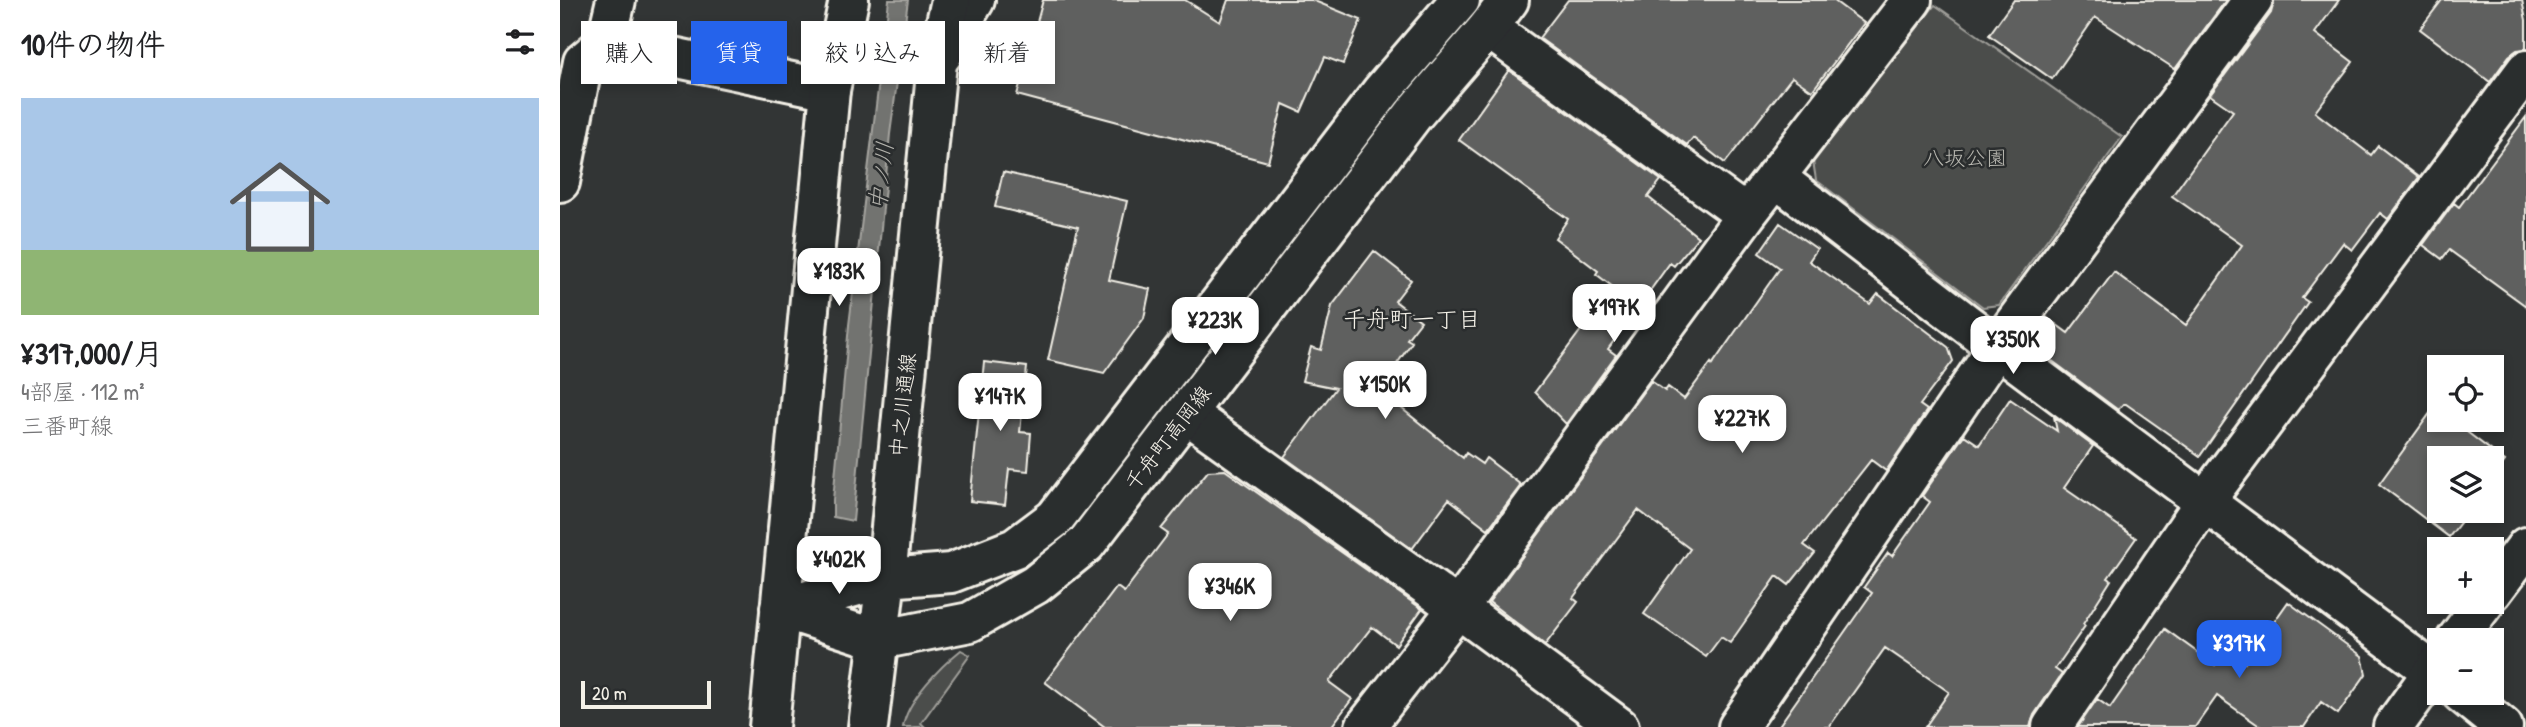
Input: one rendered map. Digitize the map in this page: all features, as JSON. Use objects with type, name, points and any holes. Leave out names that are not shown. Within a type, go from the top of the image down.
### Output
[{"type":"street","points":[[611,21],[616,0]]},
{"type":"street","points":[[769,727],[830,90],[849,0]]},
{"type":"street","name":"中之川通線","points":[[945,27],[951,0]]},
{"type":"street","points":[[945,50],[975,0]]},
{"type":"street","points":[[1365,727],[1458,608],[1746,215],[1912,0]]},
{"type":"street","points":[[1738,727],[1997,347],[2253,0]]},
{"type":"street","points":[[1458,2],[1499,14],[1746,215]]},
{"type":"street","name":"千舟町高岡線","points":[[780,608],[886,578],[951,573],[1015,548],[1055,518],[1382,91],[1458,2]]},
{"type":"street","name":"千舟町高岡線","points":[[780,608],[879,640],[970,622],[1035,585],[1086,544],[1414,114],[1499,14]]},
{"type":"street","points":[[677,58],[830,90]]},
{"type":"street","points":[[2052,727],[2205,501],[2526,70]]},
{"type":"street","points":[[560,182],[581,72]]},
{"type":"street","name":"中之川通線","points":[[868,727],[886,578],[935,84]]},
{"type":"street","points":[[1775,177],[1997,347],[2427,664]]},
{"type":"street","points":[[1153,388],[1619,727]]},
{"type":"street","points":[[2504,576],[2526,547]]},
{"type":"street","points":[[2465,628],[2476,614]]},
{"type":"street","points":[[2393,727],[2427,692]]},
{"type":"street","points":[[2477,705],[2503,727]]},
{"type":"green space","name":"八坂公園","points":[[1935,5],[2122,137],[1999,305],[1983,307],[1816,180],[1813,161]]},
{"type":"green space","points":[[961,650],[970,655],[921,723],[925,727],[903,727],[918,695],[935,674]]},
{"type":"water","points":[[889,0],[908,0],[905,21],[886,21]]},
{"type":"water","name":"中ノ川","points":[[879,84],[897,84],[853,521],[833,517],[849,325]]},
{"type":"building","points":[[1043,0],[1185,0],[1220,22],[1228,0],[1312,0],[1361,20],[1343,64],[1325,57],[1301,112],[1283,104],[1268,162],[1017,95],[1020,84],[1055,84],[1055,21],[1037,21]]},
{"type":"building","points":[[1568,0],[1833,0],[1864,23],[1812,91],[1792,77],[1725,163],[1693,138],[1687,145],[1539,38]]},
{"type":"building","points":[[2014,0],[2226,0],[2175,69],[2095,17],[2052,79],[1989,35]]},
{"type":"building","points":[[2274,0],[2339,0],[2315,33],[2353,62],[2315,112],[2371,155],[2378,146],[2419,177],[2388,219],[2380,213],[2352,250],[2343,243],[2302,298],[2308,302],[2200,456],[2126,404],[2118,410],[2043,354],[2039,327],[2046,317],[2068,333],[2114,272],[2186,325],[2242,245],[2172,196],[2233,111],[2210,95],[2271,13]]},
{"type":"building","points":[[2442,0],[2522,0],[2526,20],[2526,49],[2517,50],[2509,56],[2490,82],[2420,29]]},
{"type":"building","points":[[1509,70],[1661,180],[1648,197],[1698,237],[1674,266],[1670,263],[1608,349],[1616,355],[1566,424],[1535,392],[1613,287],[1596,274],[1598,271],[1555,238],[1568,219],[1459,140]]},
{"type":"building","points":[[2526,117],[2526,306],[2449,250],[2442,259],[2423,245],[2454,203],[2459,207]]},
{"type":"building","points":[[1003,172],[1127,201],[1109,280],[1150,289],[1144,318],[1104,373],[1048,360],[1078,227],[995,207]]},
{"type":"building","points":[[1780,223],[1817,249],[1809,261],[1870,304],[1878,294],[1948,347],[1953,361],[1920,405],[1927,410],[1886,471],[1871,460],[1804,545],[1815,553],[1789,585],[1777,576],[1730,643],[1721,637],[1706,657],[1644,614],[1690,549],[1638,510],[1573,598],[1578,602],[1545,645],[1489,602],[1651,381],[1665,391],[1668,387],[1684,399],[1711,363],[1712,365],[1780,268],[1759,253]]},
{"type":"building","points":[[1374,251],[1411,280],[1395,301],[1421,321],[1407,339],[1412,342],[1379,390],[1463,458],[1466,453],[1482,464],[1486,458],[1521,485],[1488,529],[1449,499],[1412,549],[1284,457],[1336,388],[1302,381],[1311,347],[1321,350],[1332,306]]},
{"type":"building","points":[[984,362],[1027,367],[1020,432],[1031,433],[1028,471],[1009,469],[1005,505],[970,501]]},
{"type":"building","points":[[2010,399],[2057,431],[2054,417],[2093,446],[2064,488],[2136,538],[2108,578],[2111,580],[2083,624],[2085,626],[2055,669],[2062,674],[2034,715],[2030,727],[1925,727],[1949,692],[1885,648],[1829,727],[1778,727],[1872,593],[1864,587],[1888,553],[1892,556],[1930,502],[1922,496],[1964,435],[1979,445]]},
{"type":"building","points":[[2427,417],[2427,432],[2467,432],[2485,446],[2427,446],[2427,520],[2379,484]]},
{"type":"building","points":[[1225,470],[1422,609],[1396,645],[1372,627],[1329,682],[1352,699],[1331,727],[1105,727],[1045,682],[1117,587],[1124,592],[1168,534],[1161,529],[1208,471]]},
{"type":"building","points":[[2431,523],[2460,523],[2449,537]]},
{"type":"building","points":[[2288,602],[2362,656],[2366,674],[2338,714],[2321,702],[2304,727],[2261,727],[2217,696],[2195,727],[2078,727],[2097,699],[2110,708],[2165,629],[2215,665],[2226,650],[2245,663]]},
{"type":"district","name":"千舟町一丁目","points":[[1412,319]]}]
